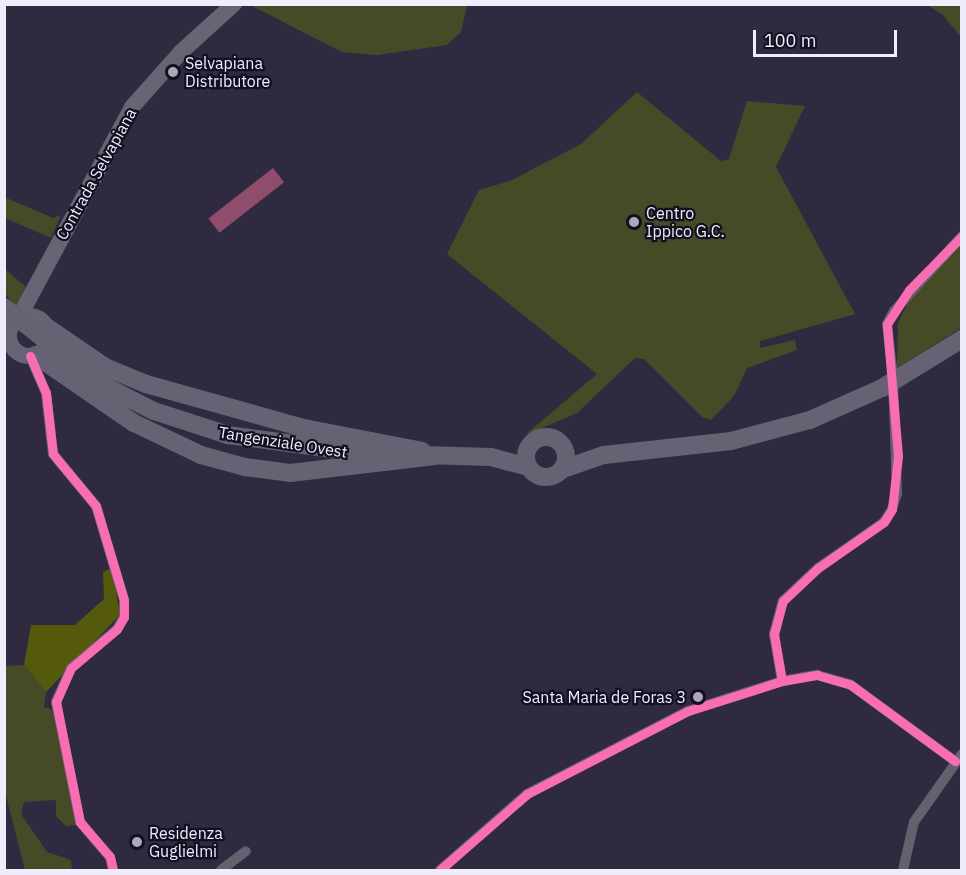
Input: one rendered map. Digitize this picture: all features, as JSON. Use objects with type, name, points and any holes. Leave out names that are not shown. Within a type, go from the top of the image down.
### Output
[{"type":"main road","name":"Contrada Selvapiana","points":[[7,337],[11,313],[42,273],[132,107],[181,52],[234,4]]},
{"type":"main road","name":"Contrada Selvapiana","points":[[42,273],[39,294],[46,325]]},
{"type":"main road","points":[[11,313],[32,315],[105,367],[146,384],[304,428],[435,456]]},
{"type":"main road","name":"Tangenziale Ovest","points":[[11,313],[99,383],[154,411],[228,435],[369,454],[491,457],[529,467]]},
{"type":"main road","points":[[4,362],[29,355],[48,345],[46,325]]},
{"type":"main road","points":[[7,337],[12,347],[29,355],[84,392],[166,440],[245,467],[290,473],[435,456]]},
{"type":"main road","points":[[604,455],[563,446],[549,437],[530,446],[529,467],[545,477],[604,455],[730,441],[810,420],[882,388],[962,339]]},
{"type":"main road","name":"Tangenziale Ovest","points":[[491,457],[530,446]]},
{"type":"main road","points":[[562,469],[563,446]]},
{"type":"street","points":[[782,681],[774,634],[783,601],[818,568],[884,522],[892,509],[897,494],[892,368],[887,324],[894,311],[962,236]]},
{"type":"street","points":[[29,355],[46,393],[53,454],[96,507],[124,600],[124,617],[117,629],[71,668],[57,702],[80,822],[110,857],[113,870]]},
{"type":"street","points":[[440,870],[527,794],[688,711],[782,681],[817,675],[850,685],[958,758],[914,822],[903,870]]},
{"type":"street","points":[[221,870],[246,851]]},
{"type":"green space","points":[[248,4],[467,5],[461,32],[447,45],[377,55],[342,52]]},
{"type":"green space","points":[[927,5],[961,5],[961,37],[942,14]]},
{"type":"green space","name":"Centro Ippico G.C.","points":[[637,92],[721,161],[729,159],[747,101],[805,106],[776,167],[855,314],[760,341],[760,348],[795,340],[797,350],[747,368],[734,396],[711,420],[702,417],[644,359],[635,358],[577,413],[525,435],[597,374],[447,254],[479,190],[510,181],[581,144]]},
{"type":"green space","points":[[4,197],[53,218],[61,215],[51,238],[5,218]]},
{"type":"green space","points":[[961,242],[961,328],[897,368],[898,323],[908,302]]},
{"type":"green space","points":[[5,269],[26,287],[16,306],[5,294]]},
{"type":"green space","points":[[24,665],[46,692],[44,707],[52,709],[78,825],[66,826],[56,816],[56,800],[24,802],[21,814],[47,852],[71,860],[72,870],[25,870],[5,792],[4,666]]},
{"type":"shaded area","points":[[273,168],[284,182],[219,233],[208,218]]},
{"type":"shaded area","points":[[112,568],[120,615],[46,692],[24,665],[31,625],[75,625],[104,599],[103,572]]},
{"type":"cycle path","points":[[782,681],[774,634],[783,601],[818,568],[884,522],[892,509],[898,456],[887,324],[909,290],[962,236]]},
{"type":"cycle path","points":[[30,356],[46,393],[53,454],[96,506],[124,600],[124,617],[117,629],[71,668],[56,702],[80,822],[110,857],[113,870]]},
{"type":"cycle path","points":[[440,870],[527,794],[688,711],[782,681],[817,675],[851,685],[955,761]]},
{"type":"place","name":"Selvapiana Distributore","points":[[173,72]]},
{"type":"place","name":"Centro Ippico G.C.","points":[[634,222]]},
{"type":"place","name":"Santa Maria de Foras 3","points":[[698,697]]},
{"type":"place","name":"Residenza Guglielmi","points":[[137,842]]}]
